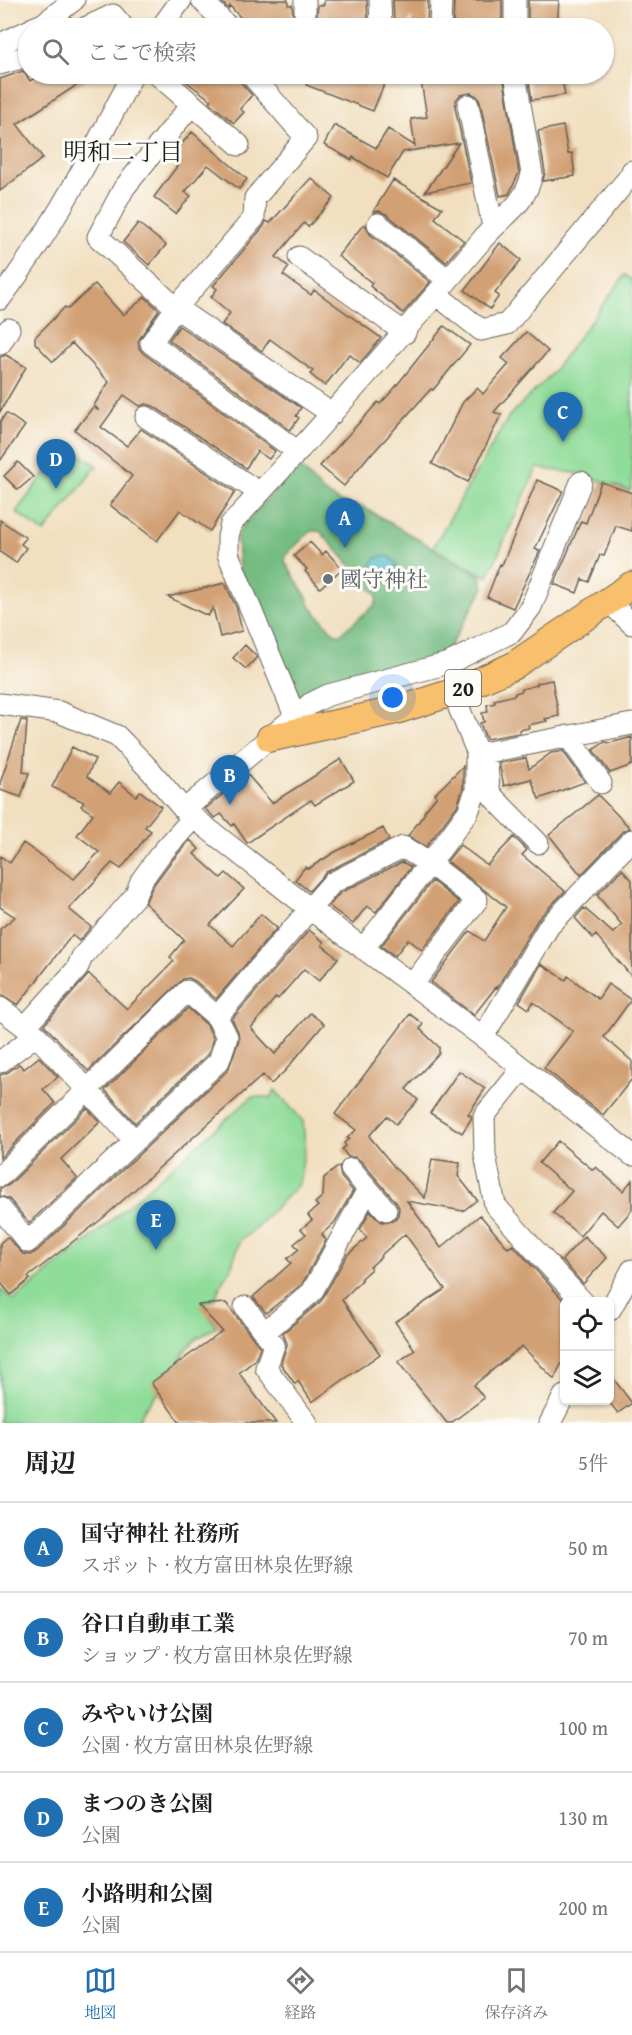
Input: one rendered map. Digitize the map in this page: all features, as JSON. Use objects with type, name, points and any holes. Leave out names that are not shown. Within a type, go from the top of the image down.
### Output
[{"type":"main road","name":"20","points":[[270,738],[398,710],[457,691],[513,666],[632,585]]},
{"type":"street","points":[[51,18],[74,0]]},
{"type":"street","points":[[168,18],[181,0]]},
{"type":"street","points":[[202,0],[219,18]]},
{"type":"street","points":[[380,0],[381,18]]},
{"type":"street","points":[[440,18],[441,0]]},
{"type":"street","points":[[514,18],[515,0]]},
{"type":"street","points":[[0,44],[18,36]]},
{"type":"street","points":[[0,64],[18,59]]},
{"type":"street","points":[[0,299],[30,259],[90,157],[128,84]]},
{"type":"street","points":[[169,84],[239,145]]},
{"type":"street","points":[[259,84],[306,138],[255,198],[254,218],[176,308],[151,343],[298,452]]},
{"type":"street","points":[[295,717],[228,554],[231,524],[405,333],[493,227],[520,203],[529,189],[532,174],[517,84]]},
{"type":"street","points":[[192,104],[124,188],[98,237],[176,308],[332,414]]},
{"type":"street","points":[[468,105],[493,227]]},
{"type":"street","points":[[378,224],[442,287],[481,330],[507,324],[632,174]]},
{"type":"street","points":[[299,257],[405,333]]},
{"type":"street","points":[[146,417],[260,493]]},
{"type":"street","points":[[0,1062],[30,1031],[77,969],[82,957],[135,896],[141,881],[188,814],[310,704],[328,695],[451,670],[512,632],[531,607],[581,482]]},
{"type":"street","points":[[608,601],[632,624]]},
{"type":"street","points":[[0,704],[58,712],[117,736],[188,814],[310,909],[483,1037],[632,1155]]},
{"type":"street","points":[[459,708],[482,753],[489,789],[494,798],[538,843]]},
{"type":"street","points":[[363,949],[468,812],[477,790],[476,760],[482,753],[632,724]]},
{"type":"street","points":[[568,736],[601,783]]},
{"type":"street","points":[[483,1037],[549,926],[632,840]]},
{"type":"street","points":[[216,1017],[332,883],[403,847],[477,900],[412,985]]},
{"type":"street","points":[[0,1176],[187,991],[216,1017],[227,1037],[219,1061],[28,1242],[0,1208]]},
{"type":"street","points":[[0,1008],[30,1031],[135,1141]]},
{"type":"street","points":[[522,1068],[484,1116],[485,1155],[495,1205],[579,1297]]},
{"type":"street","points":[[351,1169],[386,1210]]},
{"type":"street","points":[[265,1332],[312,1292],[368,1189]]},
{"type":"street","points":[[614,1301],[632,1270]]},
{"type":"street","points":[[245,1307],[274,1345],[266,1368],[307,1423]]},
{"type":"street","points":[[550,1423],[560,1404]]},
{"type":"green space","points":[[625,275],[632,280],[632,487],[630,491],[582,474],[537,468],[488,577],[432,549],[509,416],[549,377]]},
{"type":"green space","points":[[67,444],[97,466],[44,533],[16,512]]},
{"type":"green space","points":[[302,469],[324,492],[340,502],[363,507],[481,576],[484,588],[450,646],[441,655],[304,701],[285,684],[239,570],[237,536],[243,526],[293,470]],"holes":[[[311,531],[320,531],[377,596],[376,604],[339,635],[334,633],[310,606],[285,562],[286,555]]]},
{"type":"green space","points":[[275,1090],[303,1121],[305,1147],[299,1184],[240,1240],[231,1268],[214,1300],[204,1303],[216,1327],[196,1339],[186,1350],[170,1379],[145,1408],[137,1423],[0,1423],[0,1289],[14,1300],[92,1237],[252,1097],[271,1097]]},
{"type":"water","points":[[384,556],[393,560],[397,569],[393,578],[384,582],[375,578],[371,569],[375,560]]},
{"type":"building","points":[[220,0],[288,0],[288,5],[292,5],[293,18],[241,18],[230,6],[228,9]]},
{"type":"building","points":[[324,0],[367,0],[368,18],[317,18],[318,5],[324,5]]},
{"type":"building","points":[[393,0],[428,0],[427,18],[394,18]]},
{"type":"building","points":[[454,0],[502,0],[502,18],[453,18]]},
{"type":"building","points":[[528,0],[559,0],[558,18],[528,18]]},
{"type":"building","points":[[18,73],[18,84],[79,84],[17,124],[43,158],[0,191],[0,79]]},
{"type":"building","points":[[189,84],[242,84],[252,95],[240,109],[244,112],[234,123],[210,103],[211,100]]},
{"type":"building","points":[[307,84],[384,84],[373,111]]},
{"type":"building","points":[[422,84],[505,84],[519,173],[509,194],[500,196],[480,102],[477,96],[471,93],[460,95],[455,107],[471,183],[425,192],[459,143],[403,152],[387,178],[353,157],[352,160],[324,145],[334,125],[376,148],[388,129],[415,146],[411,119],[427,117]]},
{"type":"building","points":[[530,84],[563,84],[565,95],[532,100]]},
{"type":"building","points":[[563,126],[568,154],[572,153],[575,176],[543,181],[545,172],[538,131]]},
{"type":"building","points":[[192,132],[247,179],[239,189],[208,165],[185,192],[191,196],[176,214],[154,197],[181,161],[173,154]]},
{"type":"building","points":[[311,178],[334,198],[308,227],[304,223],[276,257],[289,267],[283,275],[311,295],[314,290],[381,338],[360,363],[349,354],[325,386],[310,374],[313,371],[270,339],[262,351],[222,324],[230,313],[211,297],[217,289],[213,286],[266,221],[270,223]]},
{"type":"building","points":[[393,180],[442,208],[435,218],[464,241],[446,262],[386,214],[379,211],[373,212]]},
{"type":"building","points":[[138,223],[166,245],[149,265],[123,242]]},
{"type":"building","points":[[363,225],[366,225],[370,234],[430,282],[403,313],[370,286],[372,283],[338,256]]},
{"type":"building","points":[[500,243],[521,260],[495,293],[499,296],[490,309],[465,290]]},
{"type":"building","points":[[95,284],[123,315],[145,297],[159,310],[138,341],[143,353],[275,451],[269,459],[257,451],[246,468],[153,406],[146,404],[140,406],[124,395],[101,427],[127,446],[141,429],[235,492],[210,531],[180,510],[157,541],[110,505],[132,476],[75,430],[93,407],[99,411],[94,405],[109,382],[72,343],[53,362],[35,343],[35,337],[65,307],[68,309]]},
{"type":"building","points":[[179,326],[301,408],[296,416],[299,418],[290,430],[169,340]]},
{"type":"building","points":[[444,326],[470,345],[433,390],[431,389],[371,453],[344,486],[320,466],[378,402],[380,404],[393,390]]},
{"type":"building","points":[[526,332],[548,351],[494,412],[501,415],[468,482],[432,464],[463,402],[477,388],[483,394],[509,364],[502,358]]},
{"type":"building","points":[[6,355],[26,367],[0,412],[0,357]]},
{"type":"building","points":[[6,413],[25,426],[0,461],[0,422]]},
{"type":"building","points":[[18,462],[33,477],[18,490],[4,476]]},
{"type":"building","points":[[537,480],[563,491],[535,549],[540,551],[513,608],[487,597]]},
{"type":"building","points":[[601,482],[632,493],[632,531],[616,526],[604,556],[600,555],[589,582],[582,579],[577,593],[554,584],[581,521],[586,523]]},
{"type":"building","points":[[0,520],[26,538],[21,544],[26,548],[16,563],[0,552]]},
{"type":"building","points":[[310,542],[322,555],[326,551],[342,569],[320,588],[305,571],[307,569],[294,556]]},
{"type":"building","points":[[225,583],[237,609],[242,631],[220,637],[213,608],[208,616],[168,597]]},
{"type":"building","points":[[245,645],[257,657],[246,669],[233,658]]},
{"type":"building","points":[[552,680],[559,716],[528,725],[529,728],[519,730],[520,733],[486,739],[480,723],[484,722],[482,713],[488,712],[487,705],[495,703],[494,700],[515,695],[522,689],[537,685],[537,683]]},
{"type":"building","points":[[21,720],[27,721],[23,772],[29,773],[21,797],[0,790],[0,783]]},
{"type":"building","points":[[632,737],[632,765],[610,773],[593,750],[605,742],[610,743]]},
{"type":"building","points":[[72,747],[95,759],[87,776],[110,793],[119,782],[136,796],[140,791],[161,807],[145,827],[151,831],[121,869],[112,863],[69,909],[91,927],[79,941],[72,935],[18,1005],[0,994],[0,929],[15,917],[0,907],[0,856],[10,863],[23,843],[74,879],[99,852],[77,835],[93,814],[81,806],[84,802],[52,787]]},
{"type":"building","points":[[563,751],[585,782],[539,799],[531,779],[504,786],[499,763],[526,758],[529,769],[551,753]]},
{"type":"building","points":[[341,759],[354,781],[315,805],[311,800],[247,843],[234,824],[232,826],[221,814],[215,818],[205,809],[247,774],[272,803]]},
{"type":"building","points":[[463,766],[463,788],[457,806],[426,847],[408,836],[437,796],[435,794]]},
{"type":"building","points":[[598,795],[630,828],[623,831],[581,875],[549,835]]},
{"type":"building","points":[[383,828],[389,840],[326,872],[309,891],[295,880],[305,867],[308,869],[335,852]]},
{"type":"building","points":[[514,837],[527,850],[522,855],[565,891],[538,919],[497,988],[474,1015],[431,982],[470,931],[484,941],[506,907],[447,861],[460,845],[487,865]]},
{"type":"building","points":[[190,840],[199,849],[194,854],[221,878],[226,873],[244,889],[210,925],[233,946],[261,914],[277,928],[216,999],[195,981],[189,978],[183,979],[88,1071],[44,1025],[89,974],[127,1009],[174,961],[170,957],[184,940],[145,903],[152,887]]},
{"type":"building","points":[[402,862],[411,867],[376,912],[367,906],[353,924],[329,906],[340,893]]},
{"type":"building","points":[[622,869],[632,880],[632,977],[596,935],[593,938],[575,918],[584,908],[613,933],[622,925],[597,895]]},
{"type":"building","points":[[432,881],[459,902],[422,950],[408,939],[395,956],[381,946]]},
{"type":"building","points":[[309,930],[338,958],[319,981],[304,969],[278,999],[276,997],[251,1028],[275,1054],[310,1013],[324,1024],[285,1071],[271,1084],[263,1075],[103,1218],[28,1277],[30,1279],[11,1295],[0,1282],[0,1243],[7,1237],[23,1254],[30,1255],[37,1251],[228,1070],[239,1040],[238,1031],[232,1019]]},
{"type":"building","points":[[541,964],[566,980],[568,976],[598,999],[608,984],[631,1000],[604,1037],[632,1061],[632,1079],[603,1115],[544,1068],[573,1031],[533,1002],[529,1009],[519,1002]]},
{"type":"building","points":[[188,1008],[207,1025],[213,1038],[208,1054],[135,1123],[105,1090]]},
{"type":"building","points":[[410,1014],[423,1024],[420,1029],[439,1047],[439,1053],[406,1089],[418,1100],[396,1124],[387,1116],[369,1136],[396,1169],[425,1198],[432,1159],[460,1163],[458,1176],[477,1200],[463,1211],[407,1201],[441,1248],[480,1215],[508,1248],[513,1245],[560,1297],[560,1366],[554,1379],[522,1346],[474,1385],[484,1398],[451,1423],[447,1423],[398,1362],[415,1350],[395,1322],[445,1289],[405,1234],[380,1256],[361,1278],[362,1280],[342,1300],[380,1354],[312,1402],[298,1381],[295,1384],[281,1364],[287,1344],[283,1333],[321,1301],[347,1255],[367,1238],[360,1230],[370,1211],[382,1222],[394,1220],[398,1215],[399,1208],[396,1202],[361,1161],[355,1157],[348,1157],[342,1149],[346,1146],[344,1143],[349,1139],[347,1138],[356,1130],[335,1114]]},
{"type":"building","points":[[39,1057],[58,1077],[43,1089],[55,1103],[0,1158],[0,1075],[19,1064],[24,1069]]},
{"type":"building","points":[[459,1071],[485,1089],[468,1114],[471,1119],[462,1133],[430,1113]]},
{"type":"building","points":[[87,1108],[100,1122],[61,1159],[77,1178],[29,1223],[9,1199],[0,1196],[0,1188],[9,1185]]},
{"type":"building","points":[[558,1141],[593,1170],[596,1167],[623,1191],[632,1180],[632,1210],[618,1226],[601,1211],[580,1236],[553,1213],[572,1191],[539,1163]]},
{"type":"building","points":[[339,1166],[341,1177],[353,1191],[335,1222],[322,1234],[326,1240],[302,1284],[266,1313],[253,1297],[291,1263],[287,1259],[299,1249],[294,1244],[306,1234],[301,1229],[312,1220],[308,1215],[318,1206],[315,1203],[323,1196],[324,1178]]},
{"type":"building","points":[[584,1236],[607,1258],[583,1284],[562,1260]]},
{"type":"building","points":[[226,1303],[260,1347],[255,1360],[239,1373],[276,1423],[180,1423],[151,1383],[222,1331],[198,1305]]},
{"type":"building","points":[[614,1380],[632,1403],[618,1413],[611,1405],[614,1405]]},
{"type":"place","name":"みやいけ公園","points":[[563,442]]},
{"type":"place","name":"まつのき公園","points":[[56,489]]},
{"type":"place","name":"国守神社 社務所","points":[[345,548]]},
{"type":"place","name":"國守神社","points":[[328,579]]},
{"type":"place","name":"谷口自動車工業","points":[[230,805]]},
{"type":"place","name":"小路明和公園","points":[[156,1250]]},
{"type":"district","name":"明和二丁目","points":[[123,151]]}]
